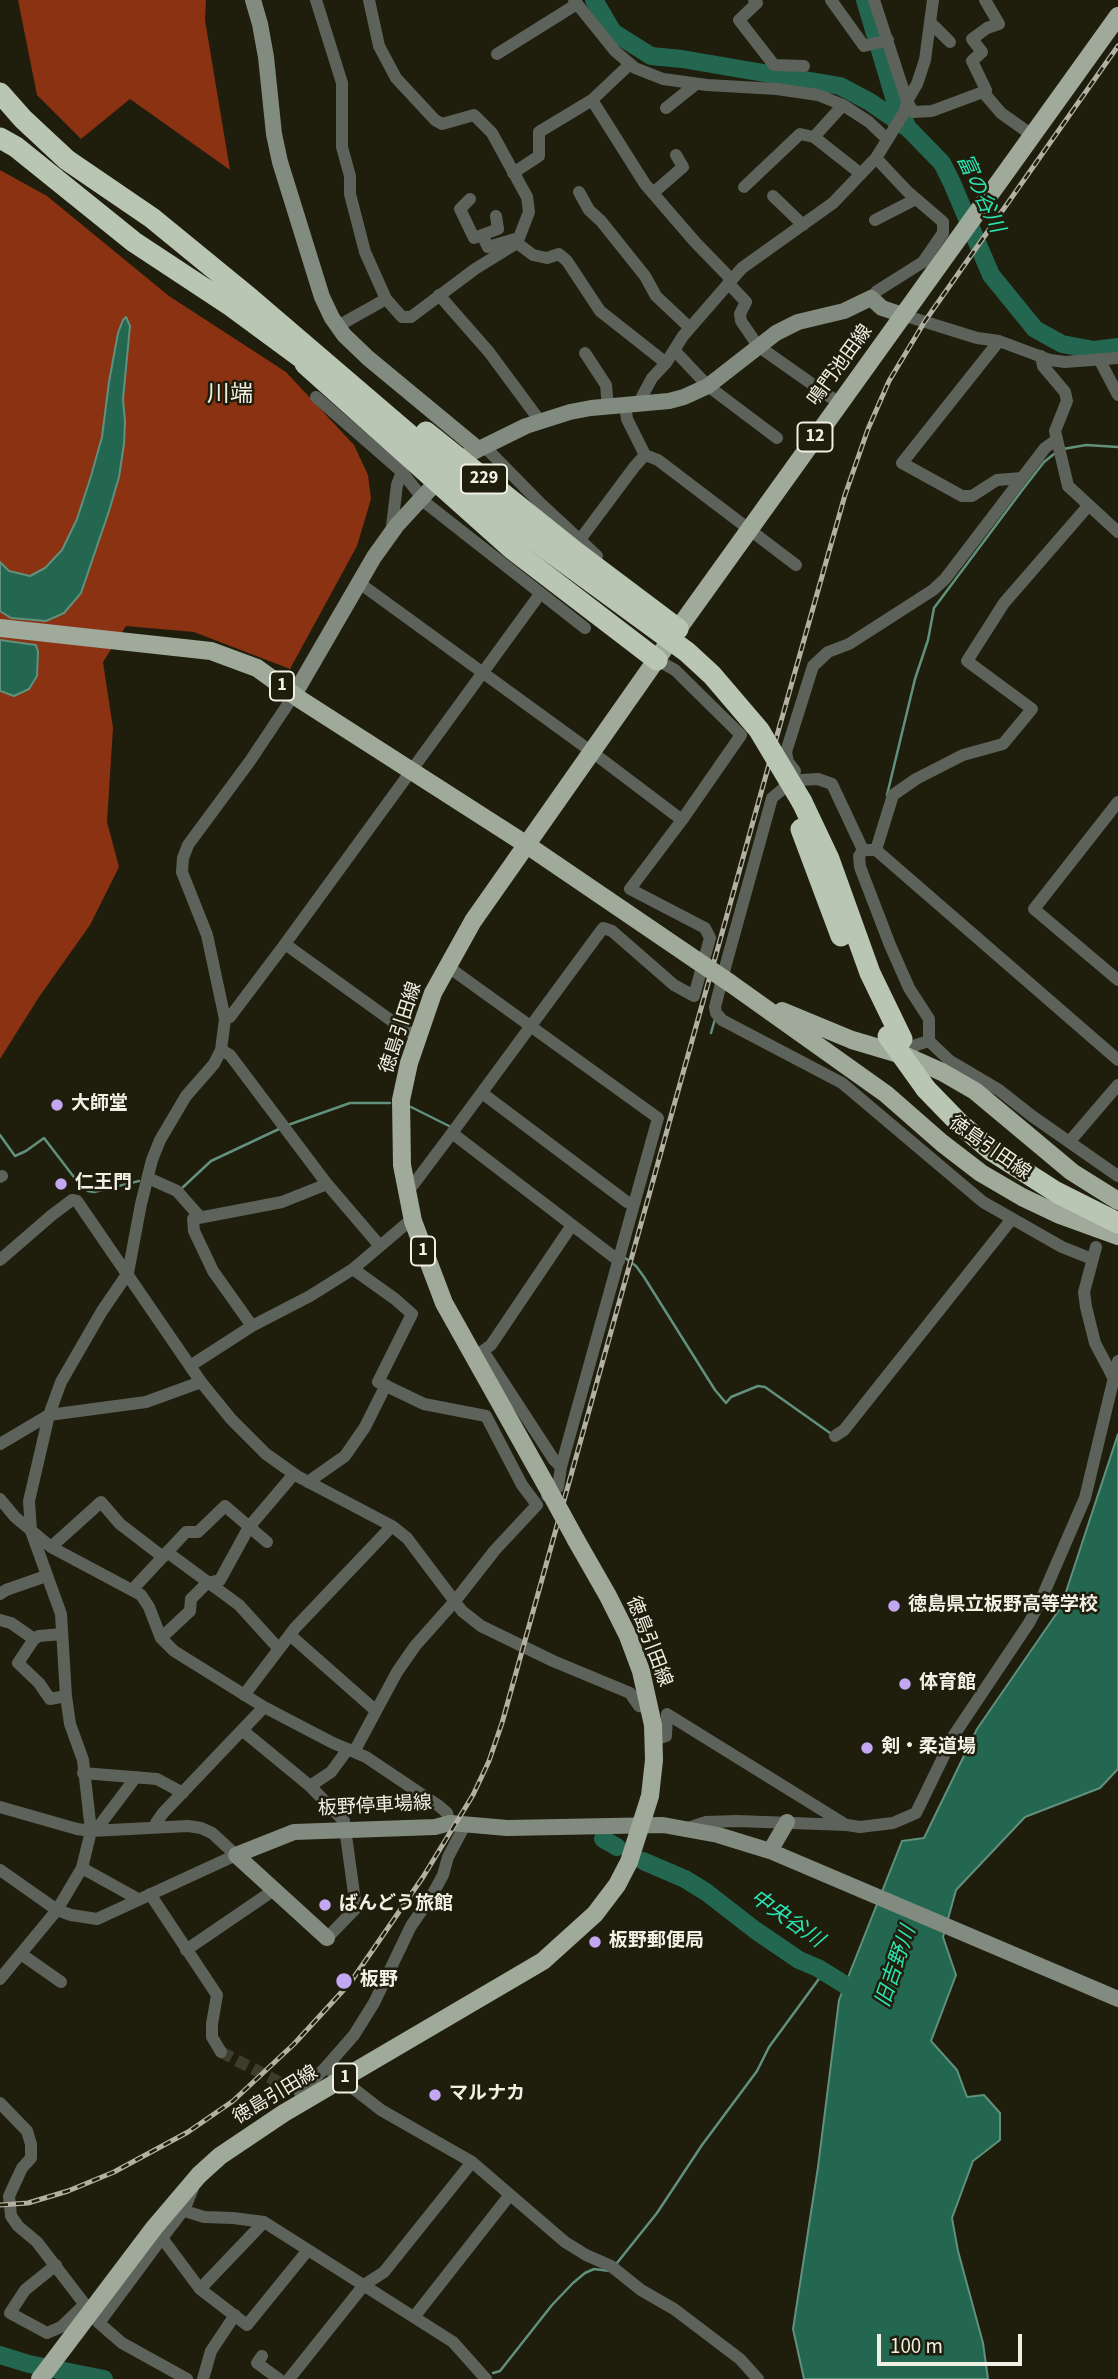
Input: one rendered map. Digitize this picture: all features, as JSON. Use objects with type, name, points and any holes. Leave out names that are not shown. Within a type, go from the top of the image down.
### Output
[{"type":"highway","points":[[0,93],[31,127],[67,160]]},
{"type":"highway","points":[[0,115],[35,143],[67,160],[152,218],[349,393],[520,535],[681,659],[726,704],[798,805],[829,859],[899,1044],[931,1087],[960,1124],[992,1152],[1056,1192],[1118,1223]]},
{"type":"highway","points":[[0,138],[16,147],[134,242],[288,340]]},
{"type":"highway","points":[[0,154],[58,182]]},
{"type":"highway","name":"229","points":[[288,340],[399,410],[577,553],[678,629]]},
{"type":"highway","name":"229","points":[[288,340],[512,549],[657,660]]},
{"type":"highway","points":[[931,1087],[1029,1169],[1060,1187],[1118,1213]]},
{"type":"main road","name":"鳴門池田線","points":[[527,845],[749,528],[1118,16]]},
{"type":"main road","name":"徳島引田線","points":[[0,628],[211,651],[257,668],[527,845],[750,997],[881,1102],[942,1143],[981,1174],[1022,1198],[1118,1236]]},
{"type":"main road","name":"徳島引田線","points":[[40,2379],[154,2228],[199,2175],[229,2150],[284,2113],[543,1961],[595,1914],[617,1885],[629,1862],[642,1825],[650,1796],[653,1740],[650,1709],[641,1671],[628,1636],[608,1596],[478,1354],[444,1303],[413,1221],[401,1165],[401,1100],[417,1036],[433,993],[473,921],[527,845]]},
{"type":"main road","name":"徳島引田線","points":[[750,997],[852,1040],[899,1044],[975,1091],[1072,1172],[1118,1201]]},
{"type":"street","points":[[253,0],[266,58],[274,134],[280,162],[322,297],[338,326],[368,358],[630,582]]},
{"type":"street","points":[[316,0],[342,83],[342,147],[350,176],[349,194],[365,252],[386,299],[402,317],[411,317],[475,269],[517,243],[530,212],[527,197],[492,133],[474,115],[443,124],[435,120],[396,78],[379,46],[369,0]]},
{"type":"street","points":[[754,0],[757,3],[739,20],[774,65],[804,66]]},
{"type":"street","points":[[831,0],[864,46],[883,42]]},
{"type":"street","points":[[874,0],[883,42],[906,106],[913,112],[932,111],[986,90],[972,61],[982,52],[972,39],[987,28],[999,24],[985,0]]},
{"type":"street","points":[[624,405],[666,363],[690,328],[742,268],[833,204],[876,158],[917,83],[925,60],[933,0]]},
{"type":"street","points":[[497,54],[576,2],[615,51],[630,64],[663,79],[818,95],[843,105],[888,138]]},
{"type":"street","points":[[930,22],[950,42]]},
{"type":"street","points":[[513,173],[538,156],[539,132],[592,100],[630,64]]},
{"type":"street","points":[[666,108],[696,84]]},
{"type":"street","points":[[983,92],[1001,113],[1032,135]]},
{"type":"street","points":[[592,100],[622,151],[653,193],[746,302],[740,314],[741,321],[758,346],[839,403]]},
{"type":"street","points":[[814,137],[843,105]]},
{"type":"street","points":[[744,187],[800,134],[814,137],[862,174]]},
{"type":"street","points":[[653,193],[683,167],[676,155]]},
{"type":"street","points":[[476,450],[540,421],[570,412],[684,397],[708,386],[776,333],[798,322],[844,311],[871,298],[923,262],[943,233],[943,222],[876,158]]},
{"type":"street","points":[[579,192],[589,210],[601,220],[645,275],[656,296],[690,328]]},
{"type":"street","points":[[773,196],[803,225]]},
{"type":"street","points":[[470,199],[460,209],[474,238],[498,229],[496,216]]},
{"type":"street","points":[[875,220],[916,199]]},
{"type":"street","points":[[482,235],[488,247],[515,239],[533,255],[547,258],[559,254],[567,261],[600,310],[666,363]]},
{"type":"street","points":[[439,295],[489,352],[540,421]]},
{"type":"street","points":[[871,298],[882,308],[903,315],[1065,362],[1118,358]]},
{"type":"street","points":[[338,326],[386,299]]},
{"type":"street","points":[[999,341],[902,463],[962,496],[972,495],[997,480],[1022,478]]},
{"type":"street","points":[[674,350],[708,386],[777,438]]},
{"type":"street","points":[[585,353],[606,385],[624,405],[627,419],[645,455],[658,460],[796,565]]},
{"type":"street","points":[[1041,356],[1043,366],[1065,392],[1067,401],[1057,422],[1058,447],[1068,486],[1118,531]]},
{"type":"street","points":[[1099,359],[1118,395]]},
{"type":"street","points":[[316,397],[540,594],[585,628]]},
{"type":"street","points":[[801,780],[788,762],[786,752],[813,666],[828,652],[849,644],[933,590],[945,579],[1045,448],[1058,447]]},
{"type":"street","points":[[579,541],[645,455]]},
{"type":"street","points":[[391,534],[397,485],[402,472]]},
{"type":"street","points":[[94,1830],[83,1760],[70,1724],[61,1614],[31,1531],[29,1501],[48,1415],[68,1371],[102,1311],[128,1273],[152,1160],[169,1122],[186,1096],[214,1064],[221,1050],[225,1019],[207,935],[182,872],[183,858],[188,845],[295,695],[358,582],[391,534],[426,493]]},
{"type":"street","points":[[1089,505],[1004,603],[967,661],[1032,709],[1003,744],[963,755],[916,779],[893,795],[869,850],[859,856],[860,867],[894,956],[909,988],[929,1019],[929,1041],[950,1060],[999,1090],[1118,1176]]},
{"type":"street","points":[[358,582],[592,752],[681,821]]},
{"type":"street","points":[[225,1019],[230,1017],[285,944],[540,594]]},
{"type":"street","points":[[406,1189],[413,1185],[603,928],[612,931],[674,985],[694,996],[710,938],[705,929],[630,889],[741,735],[675,670],[657,660]]},
{"type":"street","points":[[1114,1379],[1095,1343],[1086,1307],[1084,1292],[1094,1253],[1062,1247],[983,1202],[881,1102],[722,1020],[716,1013],[715,1007],[726,964],[772,797],[801,780],[818,779],[832,784],[869,850],[1118,1060]]},
{"type":"street","points":[[1118,802],[1034,909],[1118,980]]},
{"type":"street","points":[[285,944],[403,1030],[417,1036]]},
{"type":"street","points":[[310,1786],[331,1772],[351,1751],[415,1646],[495,1550],[537,1505],[558,1487],[561,1467],[658,1118],[447,965]]},
{"type":"street","points":[[899,1044],[916,1045],[929,1041]]},
{"type":"street","points":[[221,1050],[230,1055],[327,1184],[380,1246]]},
{"type":"street","points":[[1070,1141],[1118,1085]]},
{"type":"street","points":[[482,1093],[627,1202]]},
{"type":"street","points":[[452,1133],[572,1225],[620,1256]]},
{"type":"street","points":[[148,1178],[177,1191],[200,1217]]},
{"type":"street","points":[[252,1326],[213,1271],[194,1231],[192,1219],[282,1202],[327,1184]]},
{"type":"street","points":[[0,1260],[72,1200],[77,1201],[201,1382],[231,1419],[266,1454],[294,1474],[392,1526],[407,1538],[455,1601],[481,1626],[553,1661],[630,1693],[639,1706],[650,1709]]},
{"type":"street","points":[[835,1436],[844,1430],[1012,1220]]},
{"type":"street","points":[[190,1366],[252,1326],[310,1296],[353,1269],[413,1221]]},
{"type":"street","points":[[561,1467],[478,1354],[491,1345],[572,1225]]},
{"type":"street","points":[[353,1269],[396,1299],[412,1314],[378,1381],[424,1404],[486,1416],[522,1485],[537,1505]]},
{"type":"street","points":[[688,1828],[706,1822],[787,1822],[860,1827],[893,1823],[912,1817],[922,1806],[959,1727],[1029,1623],[1040,1602],[1085,1498],[1118,1361]]},
{"type":"street","points":[[0,1444],[48,1415],[146,1402],[201,1382]]},
{"type":"street","points":[[308,1482],[345,1456],[365,1427],[386,1385]]},
{"type":"street","points":[[161,1638],[190,1611],[191,1599],[208,1583],[220,1580],[249,1527],[294,1474]]},
{"type":"street","points":[[0,1499],[51,1547],[141,1595],[149,1607],[161,1638],[174,1651],[264,1707],[373,1761],[439,1806],[457,1824],[443,1875],[411,1926],[374,2003],[354,2035],[326,2067],[297,2091],[284,2113]]},
{"type":"street","points":[[51,1547],[101,1502],[120,1524],[239,1605],[279,1648]]},
{"type":"street","points":[[132,1590],[186,1532],[198,1532],[225,1506],[267,1542]]},
{"type":"street","points":[[244,1695],[279,1648],[392,1526]]},
{"type":"street","points":[[0,1594],[46,1576]]},
{"type":"street","points":[[0,1620],[11,1623],[34,1639]]},
{"type":"street","points":[[62,1634],[34,1639],[18,1663],[39,1683],[50,1699],[66,1696]]},
{"type":"street","points":[[290,1636],[375,1710]]},
{"type":"street","points":[[156,1827],[163,1813],[264,1707]]},
{"type":"street","points":[[653,1740],[666,1735],[667,1714],[847,1825]]},
{"type":"street","points":[[0,1807],[77,1829],[188,1826],[201,1828],[212,1833],[327,1938],[356,1908],[344,1821],[310,1786],[242,1730]]},
{"type":"street","points":[[83,1773],[157,1779],[183,1793]]},
{"type":"street","points":[[0,1979],[57,1910],[82,1868],[94,1830],[136,1777]]},
{"type":"street","points":[[770,1851],[787,1822]]},
{"type":"street","name":"板野停車場線","points":[[236,1855],[294,1832],[457,1824],[507,1828],[642,1825],[688,1828],[739,1840],[770,1851],[1118,1999]]},
{"type":"street","points":[[0,1870],[57,1910],[97,1919],[236,1855]]},
{"type":"street","points":[[82,1868],[144,1897],[186,1950],[217,1995],[212,2037],[221,2052]]},
{"type":"street","points":[[186,1950],[274,1891]]},
{"type":"street","points":[[22,1954],[61,1982]]},
{"type":"street","points":[[326,2067],[380,2110],[472,2162],[565,2242],[613,2267],[641,2290],[674,2309],[740,2359],[758,2379]]},
{"type":"street","points":[[0,2103],[27,2131],[30,2144],[31,2158],[5,2193],[9,2196],[11,2216],[56,2265],[91,2314],[122,2343],[187,2379]]},
{"type":"street","points":[[289,2379],[364,2285],[384,2272],[472,2162]]},
{"type":"street","points":[[56,2265],[6,2307],[10,2314],[47,2333],[91,2314],[162,2238],[185,2208],[199,2175]]},
{"type":"street","points":[[414,2317],[509,2196]]},
{"type":"street","points":[[185,2208],[204,2217],[264,2222],[453,2342],[486,2379]]},
{"type":"street","points":[[200,2289],[264,2222]]},
{"type":"street","points":[[162,2238],[200,2289],[247,2325],[308,2249]]},
{"type":"street","points":[[203,2379],[211,2351],[235,2315]]},
{"type":"street","points":[[262,2356],[257,2363],[279,2379]]},
{"type":"shaded area","points":[[18,0],[206,0],[205,20],[230,170],[130,99],[81,139],[37,95]]},
{"type":"shaded area","points":[[0,170],[47,196],[169,296],[286,372],[354,445],[368,475],[371,499],[357,546],[290,669],[194,632],[126,626],[103,662],[113,728],[107,822],[119,867],[90,925],[39,997],[0,1059],[0,691],[5,694],[35,645],[0,640],[0,611],[11,618],[81,593],[119,477],[124,444],[123,399],[129,338],[118,333],[102,437],[77,519],[62,550],[45,568],[30,576],[9,571],[0,562]]},
{"type":"water","points":[[126,317],[130,326],[123,399],[124,444],[119,477],[81,593],[64,613],[46,621],[11,618],[0,611],[0,562],[9,571],[30,576],[45,568],[62,550],[77,519],[102,437],[118,333]]},
{"type":"water","points":[[0,640],[36,645],[38,652],[37,676],[29,689],[14,696],[0,691]]},
{"type":"water","name":"旧吉野川","points":[[1118,1434],[1118,1769],[1100,1788],[1025,1817],[956,1890],[943,1937],[956,1975],[931,2041],[957,2070],[967,2097],[984,2095],[1000,2113],[1000,2140],[973,2161],[952,2218],[958,2251],[983,2343],[988,2379],[804,2379],[793,2329],[818,2167],[839,2000],[902,1841],[924,1838],[977,1729],[1061,1607]]},
{"type":"waterway","name":"富の谷川","points":[[594,0],[613,32],[651,56],[840,86],[870,102],[909,129],[942,163],[991,275],[1035,329],[1062,344],[1094,350],[1118,347]]},
{"type":"waterway","points":[[865,0],[896,104],[907,126]]},
{"type":"waterway","points":[[1063,449],[1086,445],[1118,447]]},
{"type":"waterway","points":[[887,795],[934,608],[1044,462],[1054,454]]},
{"type":"waterway","points":[[711,1033],[715,1019]]},
{"type":"waterway","points":[[288,1125],[350,1103],[390,1103]]},
{"type":"waterway","points":[[411,1107],[451,1127]]},
{"type":"waterway","points":[[181,1189],[211,1161],[279,1129]]},
{"type":"waterway","points":[[0,1135],[15,1156],[44,1138],[80,1185],[88,1191],[94,1192],[139,1181]]},
{"type":"waterway","points":[[625,1258],[636,1266],[644,1277],[715,1390],[726,1403],[731,1397],[758,1386],[765,1387],[830,1433]]},
{"type":"waterway","name":"中央谷川","points":[[603,1839],[617,1847]]},
{"type":"waterway","name":"中央谷川","points":[[643,1861],[685,1879],[799,1960],[818,1968],[863,1996]]},
{"type":"waterway","points":[[617,2263],[657,2213],[702,2145],[757,2071],[769,2047],[824,1972]]},
{"type":"waterway","points":[[493,2373],[500,2371],[552,2305],[573,2283],[594,2269],[610,2271]]},
{"type":"waterway","points":[[0,2355],[29,2364],[104,2379]]},
{"type":"tunnel","points":[[221,2052],[294,2090]]},
{"type":"railway","points":[[0,2205],[28,2203],[68,2191],[114,2172],[188,2132],[233,2101],[294,2044],[350,1983],[423,1877],[473,1795],[489,1761],[502,1723],[845,495],[868,429],[889,381],[925,321],[1118,46]]},
{"type":"place","name":"大師堂","points":[[57,1105]]},
{"type":"place","name":"仁王門","points":[[61,1184]]},
{"type":"place","name":"徳島県立板野高等学校","points":[[894,1606]]},
{"type":"place","name":"体育館","points":[[905,1684]]},
{"type":"place","name":"剣・柔道場","points":[[867,1748]]},
{"type":"place","name":"ばんどう旅館","points":[[325,1905]]},
{"type":"place","name":"板野郵便局","points":[[595,1942]]},
{"type":"place","name":"板野","points":[[344,1981]]},
{"type":"place","name":"マルナカ","points":[[435,2095]]},
{"type":"district","name":"川端","points":[[230,396]]}]
